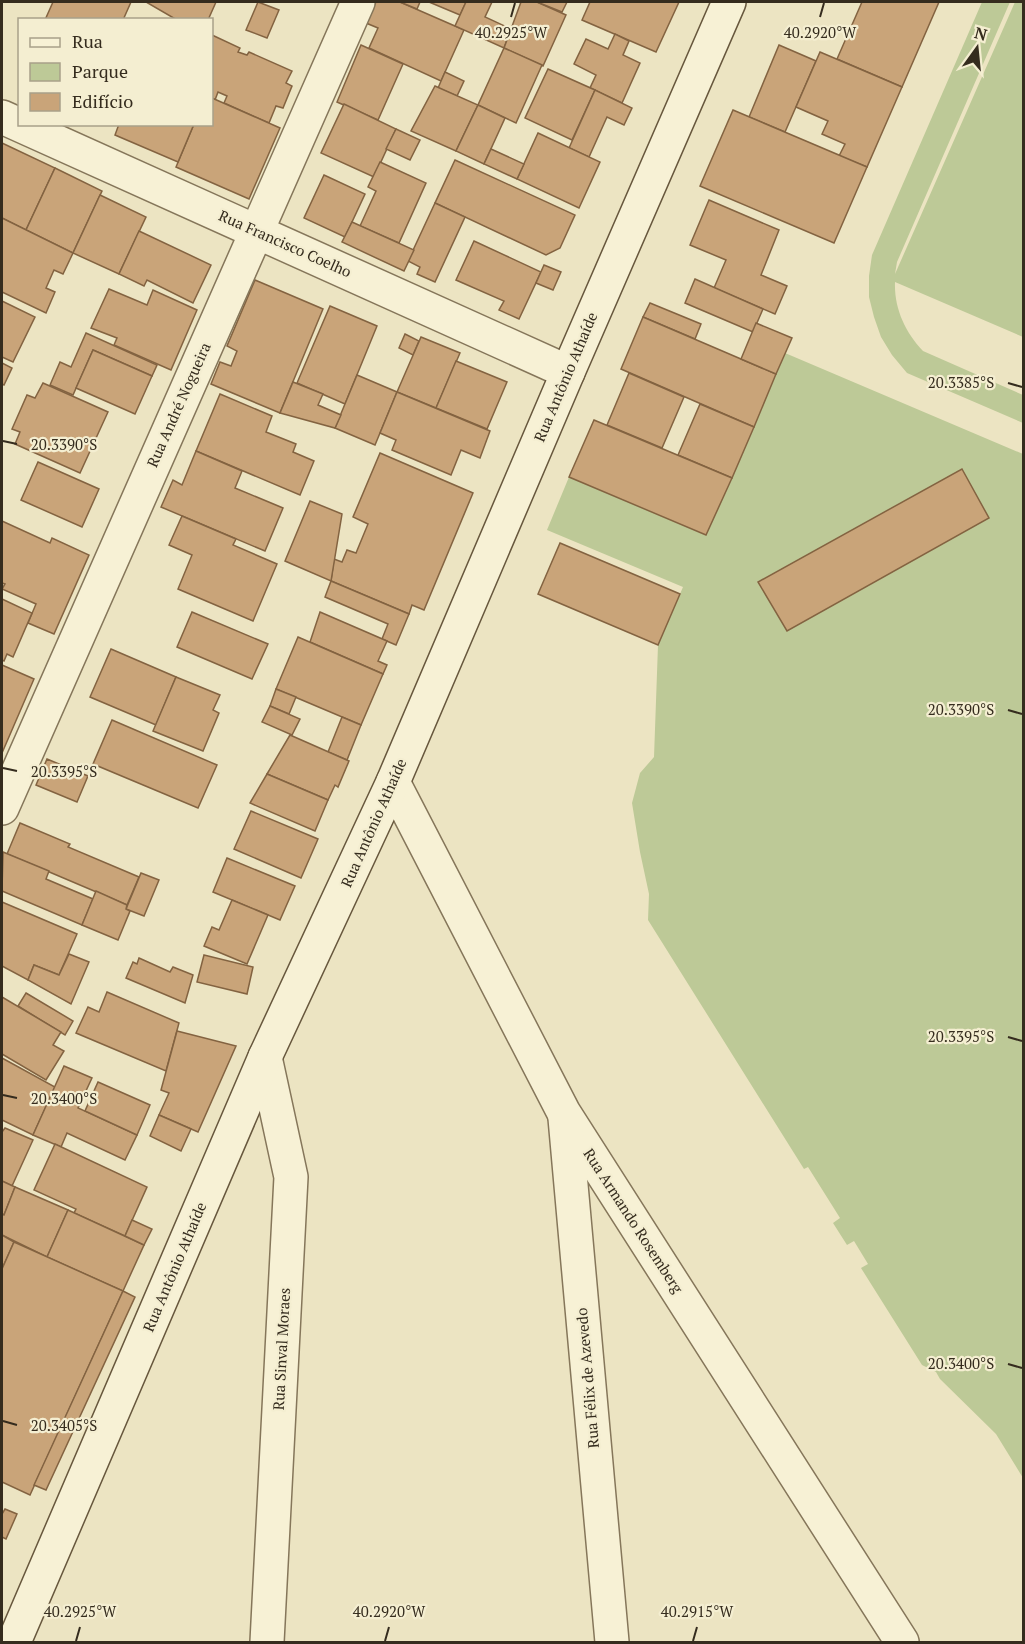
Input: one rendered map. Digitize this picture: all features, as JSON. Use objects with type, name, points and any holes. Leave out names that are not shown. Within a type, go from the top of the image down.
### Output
[{"type":"street","name":"Rua André Nogueira","points":[[2,808],[358,2]]},
{"type":"street","name":"Rua Antônio Athaíde","points":[[14,1642],[265,1057],[393,782],[729,2]]},
{"type":"street","name":"Rua Francisco Coelho","points":[[2,117],[18,124]]},
{"type":"street","name":"Rua Francisco Coelho","points":[[22,126],[568,372]]},
{"type":"street","name":"Rua Armando Rosemberg","points":[[393,782],[564,1113],[902,1642]]},
{"type":"street","name":"Rua Sinval Moraes","points":[[265,1057],[291,1178],[267,1642]]},
{"type":"street","name":"Rua Félix de Azevedo","points":[[564,1113],[612,1642]]},
{"type":"green space","points":[[982,2],[1010,2],[897,262],[895,274],[1015,2],[1023,2],[1023,337],[895,282],[895,292],[906,328],[923,351],[1023,395],[1023,423],[907,373],[881,337],[869,297],[872,255]]},
{"type":"green space","points":[[785,353],[1023,454],[1023,1478],[996,1434],[940,1379],[936,1372],[922,1365],[861,1268],[868,1264],[854,1241],[847,1245],[833,1223],[840,1218],[808,1167],[804,1169],[648,920],[649,894],[632,803],[640,773],[654,757],[658,645],[683,587],[547,530],[569,477],[706,535]]},
{"type":"building","points":[[53,2],[131,2],[124,18],[46,18]]},
{"type":"building","points":[[146,2],[216,2],[209,18],[174,18]]},
{"type":"building","points":[[258,2],[279,10],[267,38],[246,30]]},
{"type":"building","points":[[376,2],[400,2],[464,30],[441,81],[369,48],[378,28],[366,23]]},
{"type":"building","points":[[400,2],[420,2],[417,9]]},
{"type":"building","points":[[429,2],[466,2],[460,15]]},
{"type":"building","points":[[466,2],[492,2],[485,17],[511,29],[504,48],[455,26]]},
{"type":"building","points":[[521,2],[537,2],[566,15],[543,66],[504,48]]},
{"type":"building","points":[[537,2],[567,2],[562,12]]},
{"type":"building","points":[[590,2],[679,2],[656,52],[582,20]]},
{"type":"building","points":[[862,2],[939,2],[902,87],[837,59]]},
{"type":"building","points":[[615,34],[629,41],[623,55],[640,63],[622,103],[590,88],[596,75],[574,64],[586,39],[608,49]]},
{"type":"building","points":[[213,35],[240,48],[238,52],[247,55],[249,52],[292,71],[286,83],[292,86],[283,108],[276,106],[269,123],[224,103],[227,96],[218,92],[215,100],[213,99]]},
{"type":"building","points":[[361,45],[403,64],[378,120],[337,102]]},
{"type":"building","points":[[779,45],[816,61],[785,132],[749,117]]},
{"type":"building","points":[[504,48],[542,65],[516,123],[478,105]]},
{"type":"building","points":[[820,52],[902,87],[867,167],[839,156],[845,144],[822,134],[828,121],[796,107]]},
{"type":"building","points":[[548,69],[595,90],[572,140],[525,118]]},
{"type":"building","points":[[445,72],[464,81],[457,96],[438,88]]},
{"type":"building","points":[[435,86],[478,105],[456,151],[411,131]]},
{"type":"building","points":[[595,90],[632,108],[624,125],[607,117],[589,157],[569,148]]},
{"type":"building","points":[[213,98],[280,128],[249,199],[176,167],[193,126],[213,126]]},
{"type":"building","points":[[344,104],[396,129],[374,177],[321,153]]},
{"type":"building","points":[[478,105],[505,118],[484,164],[456,151]]},
{"type":"building","points":[[733,110],[867,167],[834,243],[700,186]]},
{"type":"building","points":[[118,126],[193,126],[178,162],[115,135]]},
{"type":"building","points":[[396,129],[420,140],[410,160],[386,149]]},
{"type":"building","points":[[538,133],[600,162],[579,208],[517,179]]},
{"type":"building","points":[[2,143],[55,168],[26,230],[2,218]]},
{"type":"building","points":[[491,149],[524,164],[517,179],[484,164]]},
{"type":"building","points":[[455,160],[575,215],[560,248],[546,255],[435,203]]},
{"type":"building","points":[[380,162],[426,183],[399,243],[360,226],[376,191],[368,187]]},
{"type":"building","points":[[55,168],[102,191],[73,253],[26,230]]},
{"type":"building","points":[[324,175],[365,194],[345,237],[304,218]]},
{"type":"building","points":[[100,195],[146,217],[119,274],[73,253]]},
{"type":"building","points":[[709,200],[779,230],[761,275],[787,286],[775,314],[714,288],[726,260],[690,245]]},
{"type":"building","points":[[435,203],[465,217],[435,282],[417,274],[420,267],[408,261]]},
{"type":"building","points":[[2,218],[73,253],[63,274],[54,270],[46,288],[55,292],[46,313],[2,292]]},
{"type":"building","points":[[352,222],[414,250],[404,271],[342,242]]},
{"type":"building","points":[[139,231],[211,265],[193,303],[147,280],[144,286],[119,274]]},
{"type":"building","points":[[474,241],[541,272],[519,319],[499,310],[504,301],[456,280]]},
{"type":"building","points":[[544,265],[561,272],[553,290],[536,283]]},
{"type":"building","points":[[695,279],[763,309],[753,332],[685,303]]},
{"type":"building","points":[[255,280],[323,309],[280,413],[211,384],[220,362],[231,366],[237,351],[227,346]]},
{"type":"building","points":[[109,289],[147,305],[153,290],[197,310],[171,370],[114,345],[117,338],[91,328]]},
{"type":"building","points":[[2,301],[35,317],[13,362],[2,357]]},
{"type":"building","points":[[650,303],[701,324],[695,339],[643,317]]},
{"type":"building","points":[[330,306],[377,326],[345,404],[297,383]]},
{"type":"building","points":[[643,317],[776,374],[754,427],[621,369]]},
{"type":"building","points":[[756,323],[792,338],[776,374],[741,359]]},
{"type":"building","points":[[86,333],[157,365],[152,376],[93,350],[73,395],[50,385],[60,362],[71,367]]},
{"type":"building","points":[[405,334],[419,341],[413,355],[399,348]]},
{"type":"building","points":[[421,337],[460,353],[436,408],[397,392]]},
{"type":"building","points":[[93,350],[152,376],[135,414],[76,388]]},
{"type":"building","points":[[456,361],[507,382],[487,429],[436,408]]},
{"type":"building","points":[[2,363],[12,368],[4,385],[2,384]]},
{"type":"building","points":[[629,373],[684,397],[662,448],[607,425]]},
{"type":"building","points":[[357,375],[397,392],[375,445],[335,428]]},
{"type":"building","points":[[293,382],[323,394],[318,405],[341,415],[335,428],[280,413]]},
{"type":"building","points":[[43,383],[108,412],[80,473],[15,444],[20,432],[12,429],[27,395],[35,398]]},
{"type":"building","points":[[397,392],[490,431],[480,458],[461,450],[451,475],[392,450],[396,440],[380,433]]},
{"type":"building","points":[[220,394],[272,416],[266,432],[296,444],[293,452],[314,461],[300,495],[196,451]]},
{"type":"building","points":[[700,404],[754,427],[732,478],[678,455]]},
{"type":"building","points":[[594,420],[732,478],[706,535],[569,477]]},
{"type":"building","points":[[196,451],[242,471],[235,488],[283,508],[265,551],[161,507],[173,480],[182,485]]},
{"type":"building","points":[[380,453],[473,493],[424,610],[412,605],[409,614],[331,581],[334,559],[342,562],[347,550],[356,553],[368,524],[353,517]]},
{"type":"building","points":[[38,462],[99,489],[82,527],[21,500]]},
{"type":"building","points":[[962,469],[989,518],[787,631],[758,582]]},
{"type":"building","points":[[310,501],[342,514],[331,581],[285,561]]},
{"type":"building","points":[[182,516],[236,539],[233,545],[277,564],[253,621],[178,589],[192,555],[169,545]]},
{"type":"building","points":[[2,521],[50,543],[52,538],[89,555],[54,634],[28,623],[36,604],[2,589],[5,584],[2,583]]},
{"type":"building","points":[[560,543],[680,594],[658,645],[538,594]]},
{"type":"building","points":[[331,581],[409,614],[396,645],[382,639],[388,624],[325,597]]},
{"type":"building","points":[[2,599],[32,613],[13,657],[7,654],[4,661],[2,660]]},
{"type":"building","points":[[192,612],[268,644],[252,679],[177,647]]},
{"type":"building","points":[[320,612],[387,641],[378,661],[387,665],[383,674],[310,642]]},
{"type":"building","points":[[298,637],[383,674],[361,725],[276,689]]},
{"type":"building","points":[[111,649],[176,677],[156,725],[90,697]]},
{"type":"building","points":[[2,665],[34,679],[2,753]]},
{"type":"building","points":[[176,677],[220,695],[213,710],[219,713],[203,751],[153,731]]},
{"type":"building","points":[[276,689],[296,697],[289,714],[270,706]]},
{"type":"building","points":[[270,706],[300,719],[292,735],[262,722]]},
{"type":"building","points":[[342,717],[361,725],[347,760],[328,752]]},
{"type":"building","points":[[112,720],[217,765],[198,808],[93,764]]},
{"type":"building","points":[[290,735],[349,761],[338,787],[335,785],[328,800],[267,774]]},
{"type":"building","points":[[47,759],[88,776],[77,802],[36,785]]},
{"type":"building","points":[[267,774],[328,800],[315,831],[250,803]]},
{"type":"building","points":[[251,811],[318,839],[301,878],[234,849]]},
{"type":"building","points":[[20,823],[70,844],[68,847],[139,877],[127,905],[7,854]]},
{"type":"building","points":[[3,852],[49,871],[46,879],[93,899],[82,925],[2,891]]},
{"type":"building","points":[[227,858],[295,886],[280,920],[213,892]]},
{"type":"building","points":[[141,873],[159,880],[144,916],[126,909]]},
{"type":"building","points":[[96,891],[127,905],[126,909],[130,911],[118,940],[82,925]]},
{"type":"building","points":[[232,900],[268,915],[247,964],[204,946],[212,927],[219,930]]},
{"type":"building","points":[[2,902],[77,934],[59,975],[34,965],[28,980],[2,966]]},
{"type":"building","points":[[69,954],[89,962],[71,1004],[28,980],[34,965],[59,975]]},
{"type":"building","points":[[204,955],[253,967],[247,994],[197,982]]},
{"type":"building","points":[[139,958],[170,972],[173,967],[193,975],[185,1003],[126,978],[133,962],[137,964]]},
{"type":"building","points":[[107,992],[179,1023],[166,1071],[76,1033],[88,1007],[99,1012]]},
{"type":"building","points":[[26,993],[73,1021],[65,1035],[18,1006]]},
{"type":"building","points":[[2,997],[61,1032],[53,1045],[64,1051],[46,1080],[2,1054]]},
{"type":"building","points":[[177,1031],[236,1046],[198,1132],[159,1115],[169,1093],[161,1090]]},
{"type":"building","points":[[2,1058],[55,1087],[33,1135],[2,1120]]},
{"type":"building","points":[[64,1066],[92,1078],[78,1108],[137,1135],[125,1160],[67,1133],[61,1147],[33,1135]]},
{"type":"building","points":[[98,1082],[150,1105],[137,1135],[85,1111]]},
{"type":"building","points":[[159,1115],[191,1129],[181,1151],[150,1136]]},
{"type":"building","points":[[5,1128],[33,1140],[12,1186],[2,1181],[2,1132]]},
{"type":"building","points":[[55,1144],[147,1187],[125,1236],[74,1213],[76,1209],[34,1190]]},
{"type":"building","points":[[2,1181],[15,1187],[4,1215],[2,1214]]},
{"type":"building","points":[[15,1187],[68,1210],[47,1257],[2,1235],[2,1214],[4,1215]]},
{"type":"building","points":[[68,1210],[144,1245],[123,1291],[47,1257]]},
{"type":"building","points":[[132,1220],[152,1229],[144,1245],[125,1236]]},
{"type":"building","points":[[2,1235],[14,1242],[2,1269]]},
{"type":"building","points":[[14,1242],[123,1291],[30,1495],[2,1482],[2,1269]]},
{"type":"building","points":[[123,1291],[135,1297],[46,1490],[34,1485]]},
{"type":"building","points":[[5,1509],[17,1514],[6,1539],[2,1537],[2,1514]]}]
